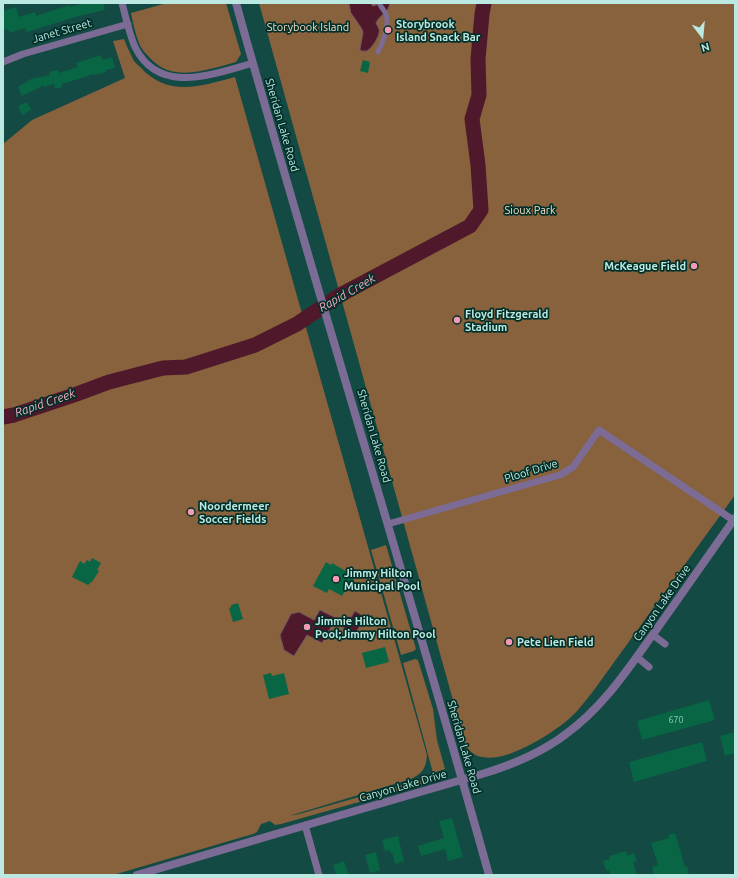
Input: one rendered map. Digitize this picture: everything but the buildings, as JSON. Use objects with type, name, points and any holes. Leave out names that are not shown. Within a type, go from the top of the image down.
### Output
[{"type":"street","points":[[122,3],[136,48],[144,60],[159,72],[176,78],[195,78],[253,63]]},
{"type":"street","name":"Sheridan Lake Road","points":[[236,3],[489,875]]},
{"type":"street","points":[[378,52],[387,24],[386,14],[379,3]]},
{"type":"street","name":"Janet Street","points":[[3,62],[23,54],[128,24]]},
{"type":"street","name":"Ploof Drive","points":[[388,524],[560,475],[573,467],[599,430],[734,519]]},
{"type":"street","name":"Canyon Lake Drive","points":[[137,875],[499,769],[547,747],[566,734],[600,705],[637,657],[734,519]]},
{"type":"street","points":[[652,635],[665,644]]},
{"type":"street","points":[[637,657],[649,667]]},
{"type":"street","points":[[305,825],[319,875]]},
{"type":"green space","points":[[167,3],[226,3],[241,54],[236,62],[204,71],[182,73],[161,67],[152,60],[144,52],[140,45],[135,32],[131,13]]},
{"type":"green space","name":"Sioux Park","points":[[259,3],[735,3],[735,495],[594,690],[579,708],[570,718],[552,732],[516,752],[492,758],[473,754],[466,747]]},
{"type":"green space","points":[[124,39],[134,61],[156,80],[167,84],[178,87],[200,86],[235,77],[427,755],[423,770],[411,779],[289,816],[444,773],[437,780],[281,824],[275,825],[270,821],[261,824],[257,832],[253,834],[113,875],[3,875],[3,144],[32,120],[125,78],[113,41]]},
{"type":"green space","points":[[386,545],[416,649],[401,655],[371,550]]},
{"type":"green space","points":[[415,659],[418,660],[433,709],[437,740],[445,769],[433,773],[403,663]]},
{"type":"shaded area","points":[[349,3],[370,3],[373,6],[382,3],[390,3],[388,10],[376,23],[379,29],[379,35],[374,44],[367,51],[361,51],[360,49],[363,33],[362,29],[351,13]]},
{"type":"shaded area","name":"Jimmie Hilton Pool;Jimmy Hilton Pool","points":[[320,610],[336,618],[322,643],[307,635],[294,656],[284,650],[280,635],[291,614],[299,612],[314,620]]},
{"type":"shaded area","name":"Jimmie Hilton Pool;Jimmy Hilton Pool","points":[[355,611],[365,617],[355,634],[342,627],[348,616],[351,617]]},
{"type":"waterway","name":"Rapid Creek","points":[[3,417],[14,415],[109,382],[163,368],[186,367],[255,345],[297,324],[340,295],[470,226],[481,210],[478,165],[472,119],[479,95],[478,59],[484,3]]},
{"type":"place","name":"Storybrook Island Snack Bar","points":[[388,30]]},
{"type":"place","name":"McKeague Field","points":[[694,266]]},
{"type":"place","name":"Floyd Fitzgerald Stadium","points":[[457,320]]},
{"type":"place","name":"Noordermeer Soccer Fields","points":[[191,512]]},
{"type":"place","name":"Jimmy Hilton Municipal Pool","points":[[336,579]]},
{"type":"place","name":"Jimmie Hilton Pool;Jimmy Hilton Pool","points":[[307,627]]},
{"type":"place","name":"Pete Lien Field","points":[[509,642]]},
{"type":"park label","name":"Storybook Island","points":[[308,27]]}]
